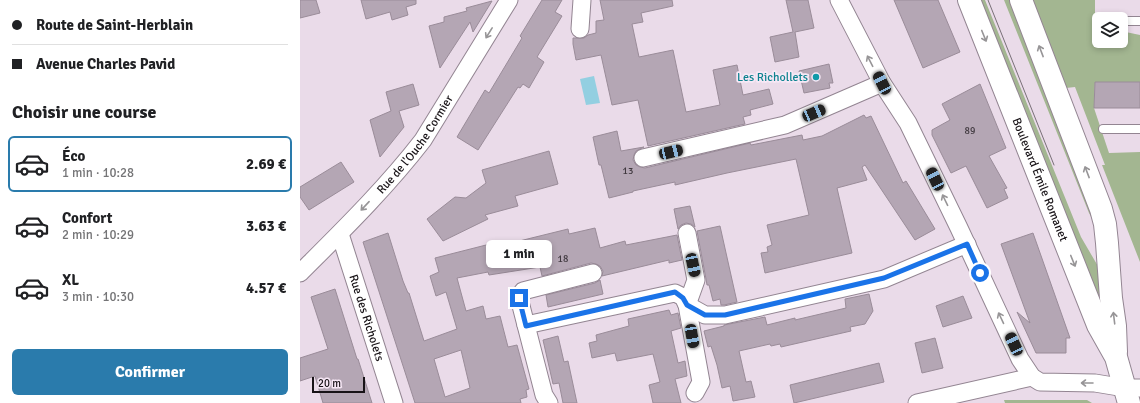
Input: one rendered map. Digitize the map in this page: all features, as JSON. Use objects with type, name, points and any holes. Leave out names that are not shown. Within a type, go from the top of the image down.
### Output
[{"type":"main road","name":"Boulevard Émile Romanet","points":[[969,0],[1098,324],[1116,357],[1132,393]]},
{"type":"main road","name":"Boulevard Émile Romanet","points":[[1021,0],[1101,209],[1105,224],[1111,298],[1115,326],[1116,357]]},
{"type":"street","name":"Rue de l'Ouche Cormier","points":[[300,273],[340,234],[410,157],[423,140],[509,0]]},
{"type":"street","points":[[580,29],[582,0]]},
{"type":"street","points":[[839,0],[882,83],[908,123],[967,244],[1020,359],[1032,377],[1040,382],[1095,383],[1132,393]]},
{"type":"street","points":[[643,158],[785,125],[882,83]]},
{"type":"street","points":[[687,233],[696,280],[687,305]]},
{"type":"street","name":"Rue des Richolets","points":[[340,234],[394,403]]},
{"type":"street","points":[[687,305],[705,315],[725,315],[884,278],[967,244]]},
{"type":"street","points":[[549,403],[544,395],[519,298],[523,291],[593,273]]},
{"type":"street","points":[[526,326],[675,292],[683,298],[687,305],[701,382],[695,393]]},
{"type":"street","points":[[917,403],[1032,377]]},
{"type":"lane","points":[[1128,21],[1140,21]]},
{"type":"lane","points":[[1103,129],[1140,129]]},
{"type":"green space","points":[[979,0],[985,0],[1081,237],[1102,273],[1102,312]]},
{"type":"green space","points":[[1004,0],[1011,0],[1096,226],[1089,213]]},
{"type":"green space","points":[[1030,0],[1095,0],[1095,12],[1092,12],[1092,48],[1128,48],[1128,32],[1140,35],[1140,82],[1095,82],[1094,108],[1109,153],[1140,152],[1140,262],[1102,165],[1105,165],[1075,87],[1066,88]]},
{"type":"green space","points":[[1004,400],[1087,400],[1092,403],[1005,403]]},
{"type":"water","points":[[594,76],[600,103],[586,105],[580,79]]},
{"type":"building","points":[[300,0],[316,0],[320,13],[300,18]]},
{"type":"building","points":[[361,0],[416,0],[416,4],[406,7],[408,15],[392,20],[390,12],[366,19]]},
{"type":"building","points":[[542,0],[562,0],[555,12],[562,16],[537,57],[544,62],[529,88],[523,84],[520,88],[518,87],[478,150],[457,137],[485,90],[489,93],[522,38],[520,36]]},
{"type":"building","points":[[600,0],[672,0],[673,6],[641,13],[643,22],[632,24],[639,57],[673,50],[686,112],[720,105],[713,70],[737,65],[743,95],[769,89],[773,104],[750,110],[751,115],[743,117],[745,124],[648,146],[638,100],[612,105],[601,55],[576,60],[573,38],[584,38],[588,35],[596,33],[596,21],[604,20]]},
{"type":"building","points":[[786,0],[808,0],[814,28],[795,32],[799,57],[775,62],[770,37],[793,32]]},
{"type":"building","points":[[894,0],[938,0],[960,52],[923,68]]},
{"type":"building","points":[[492,1],[473,32],[470,22],[440,68],[429,26],[444,22],[444,17],[467,11],[466,8]]},
{"type":"building","name":"Les Richollets","points":[[829,64],[833,83],[829,83],[830,88],[804,93],[799,71]]},
{"type":"building","points":[[1095,82],[1140,82],[1140,108],[1094,108]]},
{"type":"building","points":[[413,84],[419,105],[399,111],[404,127],[380,157],[370,120],[391,111],[386,92]]},
{"type":"building","points":[[980,84],[1006,148],[989,156],[1007,188],[1004,189],[1008,198],[987,208],[966,166],[951,173],[932,135],[932,130],[950,120],[942,104]]},
{"type":"building","points":[[864,115],[866,118],[871,116],[903,183],[906,181],[935,229],[915,240],[865,165],[862,167],[867,180],[837,188],[852,253],[765,273],[761,253],[768,252],[767,247],[772,245],[767,225],[809,215],[796,159],[675,185],[675,182],[609,198],[601,165],[599,165],[593,137],[617,131],[621,151],[644,147],[636,151],[633,160],[636,165],[645,168],[750,143],[751,145],[802,135],[803,140],[822,136]]},
{"type":"building","points":[[549,151],[558,184],[515,196],[518,206],[485,215],[488,219],[443,241],[427,219],[455,197],[466,198],[486,183],[482,170]]},
{"type":"building","points":[[341,162],[354,182],[309,210],[300,197],[300,187]]},
{"type":"building","points":[[690,206],[695,227],[686,223],[681,225],[678,229],[674,209]]},
{"type":"building","points":[[720,226],[737,302],[724,305],[721,305],[720,299],[713,301],[709,285],[707,285],[697,231]]},
{"type":"building","points":[[595,228],[600,248],[625,241],[626,245],[677,235],[682,260],[669,263],[669,260],[602,276],[603,271],[600,266],[591,263],[542,276],[540,267],[489,275],[488,272],[457,278],[466,311],[483,306],[486,319],[500,316],[508,347],[517,345],[529,389],[526,390],[527,397],[520,399],[521,403],[415,403],[363,242],[388,233],[424,341],[457,329],[446,292],[436,296],[430,276],[439,272],[435,258],[490,244],[491,248],[568,229],[569,234]],"holes":[[[461,350],[470,388],[445,397],[434,359]]]},
{"type":"building","points":[[1033,233],[1070,338],[1066,338],[1066,353],[1036,353],[1017,312],[1030,323],[1001,244]]},
{"type":"building","points":[[600,280],[603,294],[548,307],[546,295],[595,283]]},
{"type":"building","points":[[335,289],[372,403],[323,403],[315,376],[300,381],[300,358],[328,349],[311,297]]},
{"type":"building","points":[[869,294],[873,311],[865,324],[850,327],[851,331],[781,347],[780,344],[771,346],[770,344],[739,351],[746,382],[751,381],[755,397],[733,401],[730,386],[722,388],[711,346],[708,347],[704,331],[724,325],[765,317],[767,325],[795,318],[795,320],[846,308],[845,299]]},
{"type":"building","points":[[963,296],[972,318],[943,327],[936,306]]},
{"type":"building","points":[[669,310],[671,315],[678,313],[681,328],[671,331],[678,363],[685,361],[687,376],[675,379],[681,403],[653,403],[649,385],[660,382],[653,354],[617,361],[615,353],[592,358],[589,343],[597,341],[596,335],[629,326],[628,319]]},
{"type":"building","points":[[558,336],[564,362],[568,361],[577,403],[563,403],[559,383],[553,384],[543,340]]},
{"type":"building","points":[[935,338],[943,368],[922,373],[915,343]]},
{"type":"building","points":[[879,363],[884,382],[794,403],[790,385]]},
{"type":"tram line","points":[[988,0],[1054,165]]},
{"type":"place","name":"Les Richollets","points":[[816,77]]},
{"type":"route","points":[[519,298],[526,326],[675,292],[683,298],[687,305],[705,315],[725,315],[884,278],[967,244],[980,273]]}]
